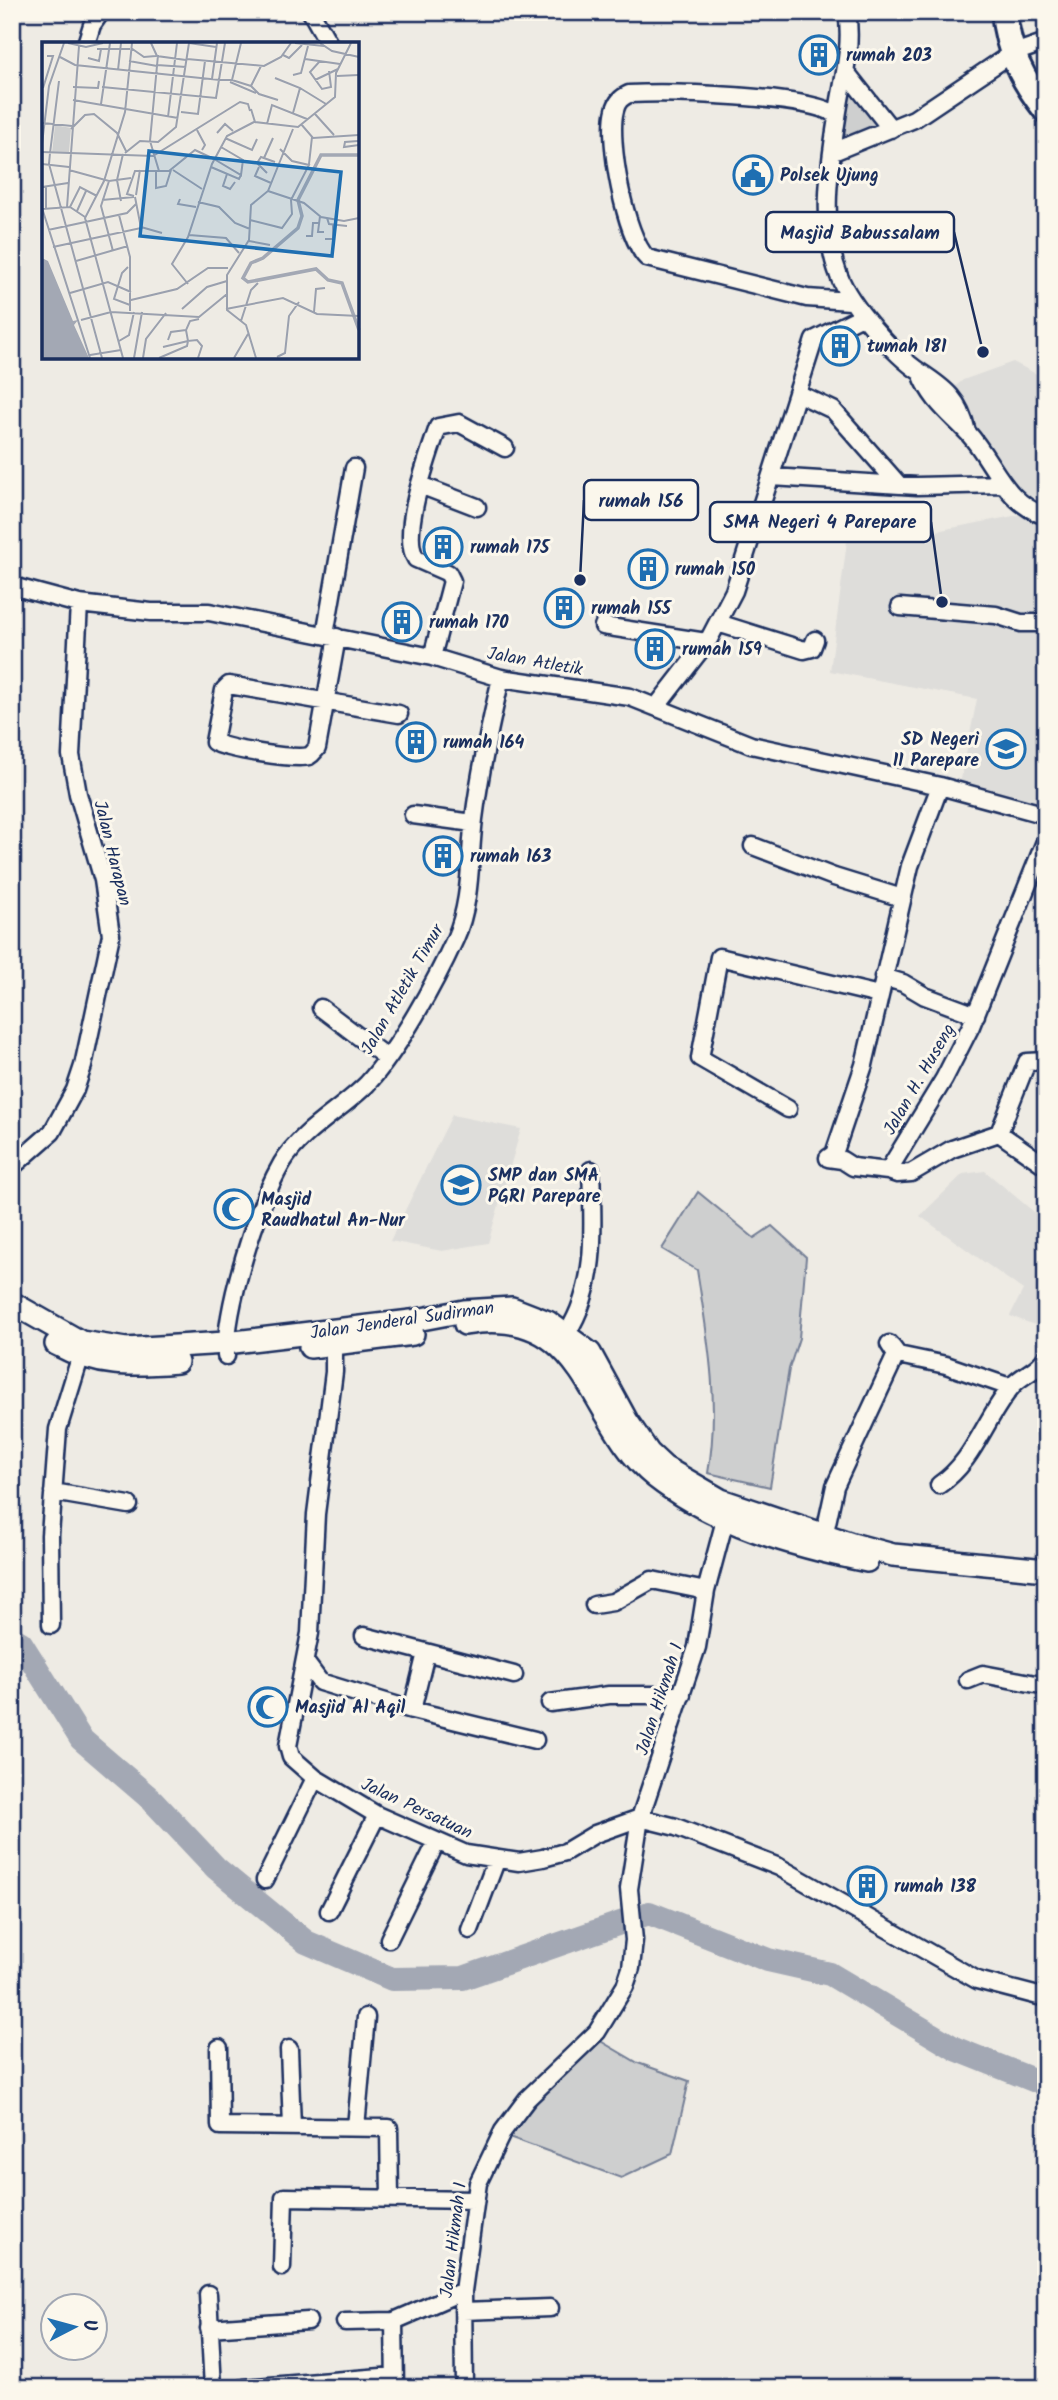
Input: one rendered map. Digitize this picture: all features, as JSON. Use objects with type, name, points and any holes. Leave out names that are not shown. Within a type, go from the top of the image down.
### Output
[{"type":"highway","points":[[1004,12],[1011,54],[1022,78],[1046,110]]},
{"type":"main road","name":"Jalan Jenderal Sudirman","points":[[12,1303],[81,1342],[100,1347],[226,1349]]},
{"type":"main road","name":"Jalan Jenderal Sudirman","points":[[334,1337],[499,1307],[525,1311],[567,1334],[590,1353],[627,1421],[649,1453],[664,1467],[721,1500],[822,1543],[902,1568],[1046,1583]]},
{"type":"main road","name":"Jalan Jenderal Sudirman","points":[[12,1320],[80,1358],[124,1365],[226,1349],[480,1322],[505,1322],[529,1329],[565,1352],[585,1376],[629,1452],[642,1466],[670,1488],[725,1520],[822,1543],[893,1555],[1046,1570]]},
{"type":"street","points":[[87,42],[92,25],[101,12]]},
{"type":"street","points":[[312,12],[328,42]]},
{"type":"street","points":[[847,12],[850,31],[833,152],[829,235],[839,277],[850,301],[862,316],[921,373],[939,382],[960,408],[967,432],[1002,484],[1023,506],[1046,516]]},
{"type":"street","points":[[833,152],[914,119],[1011,54],[1046,42]]},
{"type":"street","points":[[846,72],[891,130]]},
{"type":"street","points":[[837,115],[809,103],[681,94],[629,94],[618,102],[614,111],[614,138],[621,192],[636,242],[647,258],[807,298],[850,301]]},
{"type":"street","points":[[657,706],[706,642],[734,591],[814,340],[862,316]]},
{"type":"street","points":[[797,393],[833,410],[899,485]]},
{"type":"street","points":[[432,657],[452,581],[448,573],[416,559],[413,554],[412,527],[420,485],[438,427],[442,424],[459,423],[505,448]]},
{"type":"street","points":[[354,468],[325,701],[317,748],[308,756],[255,752],[214,742],[224,690],[229,685],[325,701],[399,714]]},
{"type":"street","points":[[772,477],[899,485],[1002,484]]},
{"type":"street","points":[[420,485],[477,507]]},
{"type":"street","name":"Jalan Atletik","points":[[12,586],[79,604],[151,612],[209,612],[432,657],[501,678],[609,692],[657,706],[751,745],[940,786],[1045,814]]},
{"type":"street","name":"Jalan Harapan","points":[[12,1167],[52,1132],[75,1090],[83,1066],[111,935],[103,880],[78,794],[71,755],[79,604]]},
{"type":"street","points":[[900,607],[996,615],[1021,623],[1046,623]]},
{"type":"street","points":[[718,623],[804,650],[812,648],[815,640]]},
{"type":"street","points":[[603,626],[706,642]]},
{"type":"street","name":"Jalan Atletik Timur","points":[[226,1349],[234,1301],[257,1223],[282,1162],[305,1136],[368,1083],[387,1058],[456,938],[467,894],[482,761],[501,678]]},
{"type":"street","points":[[940,786],[910,866],[858,1087],[834,1154],[828,1158],[853,1167],[897,1174],[912,1173],[952,1149],[999,1133],[1027,1062],[1046,1061]]},
{"type":"street","points":[[413,815],[473,823]]},
{"type":"street","name":"Jalan H. Huseng","points":[[888,1171],[944,1079],[976,1015],[1046,838]]},
{"type":"street","points":[[753,846],[834,877],[902,898]]},
{"type":"street","points":[[788,1109],[700,1058],[719,957],[879,995]]},
{"type":"street","points":[[883,977],[903,982],[925,996],[976,1015]]},
{"type":"street","points":[[321,1008],[387,1058]]},
{"type":"street","points":[[999,1133],[1046,1166]]},
{"type":"street","points":[[567,1334],[585,1300],[590,1274],[591,1170]]},
{"type":"street","name":"Jalan Persatuan","points":[[334,1337],[334,1373],[316,1514],[310,1633],[288,1752],[301,1768],[315,1778],[377,1815],[436,1843],[496,1861],[519,1862],[565,1853],[595,1834],[640,1818]]},
{"type":"street","points":[[822,1543],[835,1486],[896,1355],[889,1345],[898,1355],[946,1365],[1007,1386],[1037,1368],[1046,1357]]},
{"type":"street","points":[[51,1625],[53,1492],[58,1429],[80,1358]]},
{"type":"street","points":[[939,1485],[960,1470],[1014,1384]]},
{"type":"street","points":[[53,1492],[130,1505]]},
{"type":"street","name":"Jalan Hikmah 1","points":[[464,2388],[463,2291],[475,2200],[486,2162],[503,2131],[527,2099],[597,2032],[616,2003],[631,1968],[634,1940],[629,1889],[640,1818],[697,1647],[706,1591],[725,1520]]},
{"type":"street","points":[[594,1605],[613,1602],[652,1580],[706,1591]]},
{"type":"street","points":[[364,1636],[514,1675]]},
{"type":"street","points":[[412,1710],[426,1653]]},
{"type":"street","points":[[306,1663],[320,1682],[412,1710],[535,1740]]},
{"type":"street","points":[[968,1680],[983,1674],[1046,1686]]},
{"type":"street","points":[[550,1703],[609,1695],[682,1695]]},
{"type":"street","points":[[265,1880],[315,1778]]},
{"type":"street","points":[[329,1910],[377,1815]]},
{"type":"street","points":[[640,1818],[676,1827],[779,1867],[977,1979],[1046,1998]]},
{"type":"street","points":[[389,1939],[436,1843]]},
{"type":"street","points":[[470,1930],[496,1861]]},
{"type":"street","points":[[356,2127],[366,2017]]},
{"type":"street","points":[[219,2048],[220,2126],[389,2128],[390,2199]]},
{"type":"street","points":[[289,2049],[292,2127]]},
{"type":"street","points":[[282,2267],[284,2197],[475,2200]]},
{"type":"street","points":[[345,2322],[394,2321],[463,2291]]},
{"type":"street","points":[[208,2294],[213,2388]]},
{"type":"street","points":[[463,2311],[550,2308]]},
{"type":"street","points":[[209,2328],[308,2321]]},
{"type":"street","points":[[244,2388],[395,2382],[394,2321]]},
{"type":"shaded area","points":[[849,83],[883,128],[854,138],[841,132]]},
{"type":"shaded area","points":[[1013,362],[1046,379],[1046,500],[1027,495],[1010,481],[951,390],[963,380]]},
{"type":"shaded area","points":[[1024,514],[1046,521],[1046,792],[1040,806],[960,784],[977,699],[830,671],[849,526],[931,532]]},
{"type":"shaded area","name":"SMP dan SMA PGRI Parepare","points":[[452,1115],[521,1129],[488,1243],[442,1251],[390,1241]]},
{"type":"shaded area","points":[[985,1171],[1046,1222],[1043,1328],[1010,1316],[1023,1290],[920,1216],[963,1174]]},
{"type":"shaded area","points":[[698,1192],[754,1238],[772,1226],[806,1257],[799,1338],[789,1369],[770,1487],[708,1473],[713,1397],[697,1270],[662,1249]]},
{"type":"shaded area","points":[[597,2039],[638,2063],[689,2081],[672,2154],[621,2178],[509,2137],[554,2081]]},
{"type":"waterway","points":[[12,1638],[21,1643],[81,1739],[152,1800],[216,1868],[306,1942],[392,1979],[463,1978],[649,1913],[768,1960],[830,1974],[956,2049],[1046,2085]]},
{"type":"place","name":"rumah 203","points":[[819,55]]},
{"type":"place","name":"Polsek Ujung","points":[[753,175]]},
{"type":"place","name":"tumah 181","points":[[840,346]]},
{"type":"place","name":"Masjid Babussalam","points":[[983,352]]},
{"type":"place","name":"rumah 175","points":[[443,547]]},
{"type":"place","name":"rumah 150","points":[[648,569]]},
{"type":"place","name":"rumah 156","points":[[580,580]]},
{"type":"place","name":"SMA Negeri 4 Parepare","points":[[942,602]]},
{"type":"place","name":"rumah 155","points":[[564,608]]},
{"type":"place","name":"rumah 170","points":[[402,622]]},
{"type":"place","name":"rumah 159","points":[[655,649]]},
{"type":"place","name":"rumah 164","points":[[416,742]]},
{"type":"place","name":"SD Negeri 11 Parepare","points":[[1006,749]]},
{"type":"place","name":"rumah 163","points":[[443,856]]},
{"type":"place","name":"SMP dan SMA PGRI Parepare","points":[[461,1185]]},
{"type":"place","name":"Masjid Raudhatul An-Nur","points":[[234,1209]]},
{"type":"place","name":"Masjid Al Aqil","points":[[268,1707]]},
{"type":"place","name":"rumah 138","points":[[867,1886]]}]
